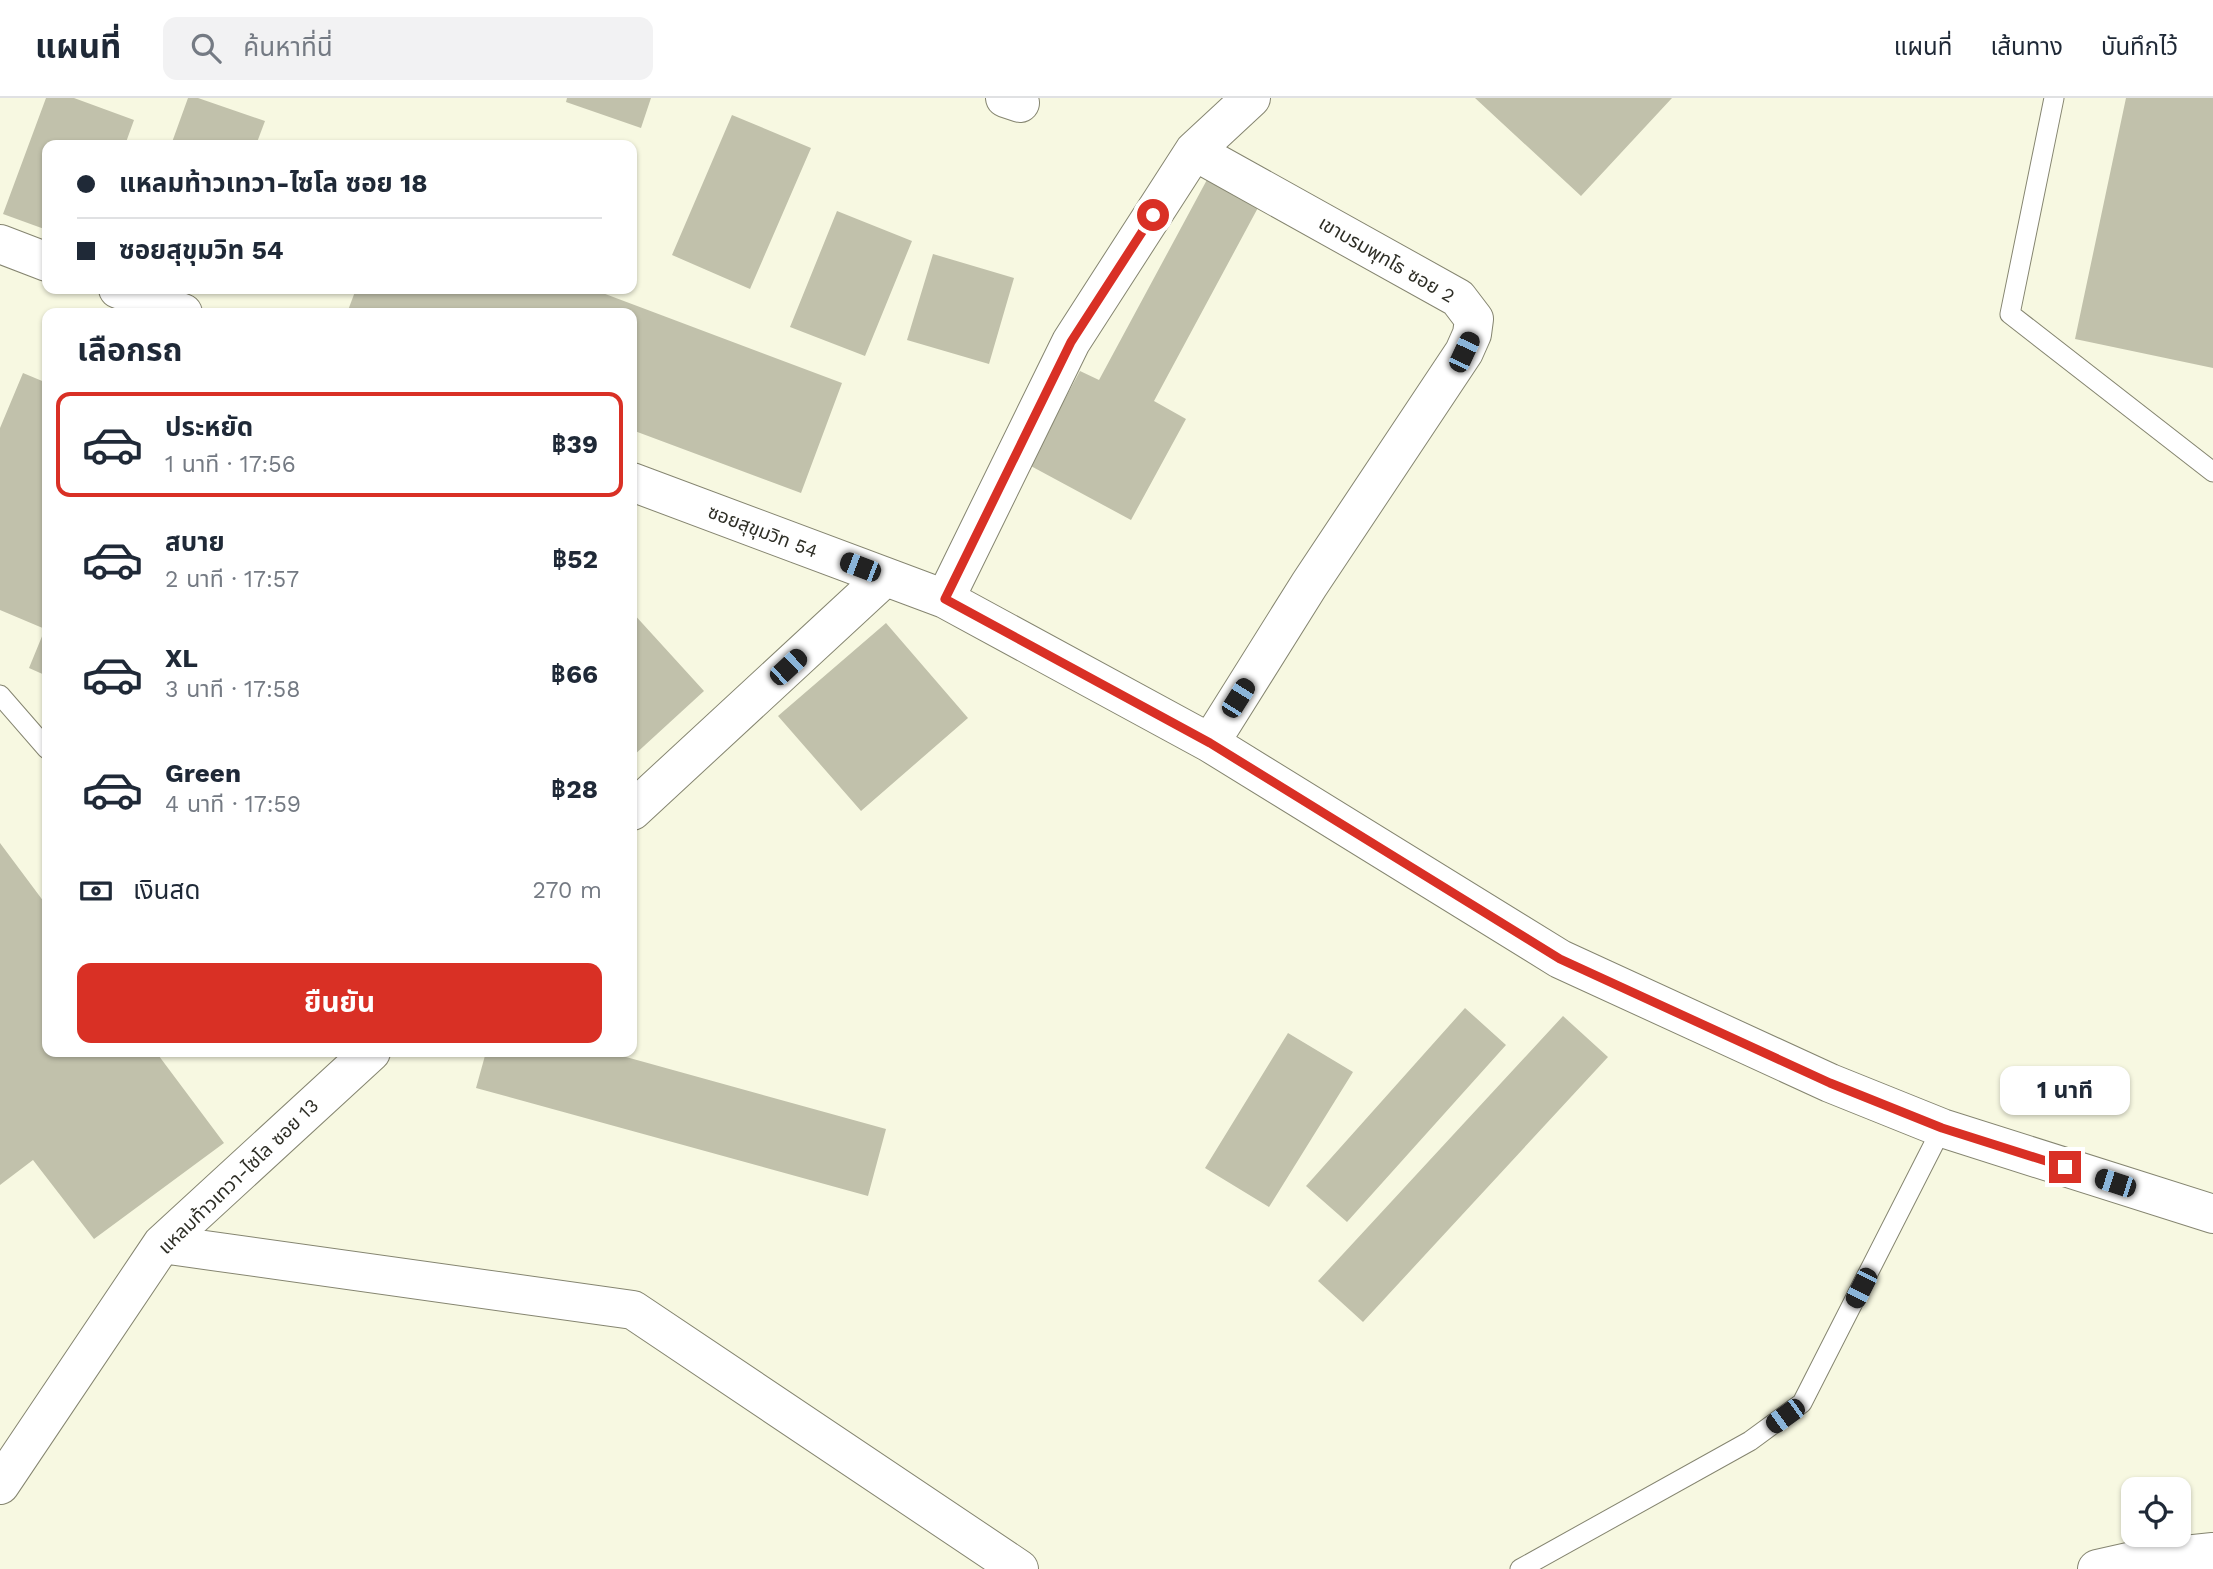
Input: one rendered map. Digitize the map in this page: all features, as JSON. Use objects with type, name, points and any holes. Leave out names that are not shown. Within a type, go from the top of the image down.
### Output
[{"type":"street","points":[[945,599],[1071,342],[1194,151],[1251,98]]},
{"type":"street","name":"เขาบรมพุทโธ ซอย 2","points":[[1194,151],[1458,298],[1474,319],[1472,334],[1464,352],[1210,743]]},
{"type":"street","points":[[0,244],[42,260]]},
{"type":"street","points":[[132,294],[169,308]]},
{"type":"street","name":"ซอยสุขุมวิท 54","points":[[637,484],[945,599],[1210,743],[1560,959],[1830,1083],[1942,1128],[2213,1214]]},
{"type":"street","points":[[637,806],[885,577]]},
{"type":"street","name":"แหลมท้าวเทวา-ไซโล ซอย 13","points":[[0,1485],[162,1244],[366,1057]]},
{"type":"street","points":[[162,1244],[633,1310],[1019,1569]]},
{"type":"street","points":[[2096,1569],[2137,1560],[2213,1552]]},
{"type":"lane","points":[[2054,98],[2010,314],[2213,472]]},
{"type":"lane","points":[[0,695],[42,743]]},
{"type":"lane","points":[[1520,1569],[1750,1441],[1802,1403],[1942,1128]]},
{"type":"building","points":[[46,98],[74,98],[134,120],[127,140],[42,140],[42,228],[3,214]]},
{"type":"building","points":[[188,98],[198,98],[265,121],[258,140],[173,140]]},
{"type":"building","points":[[567,98],[651,98],[641,128],[566,102]]},
{"type":"building","points":[[1475,98],[1672,98],[1581,196]]},
{"type":"building","points":[[2126,98],[2213,98],[2213,368],[2075,339]]},
{"type":"building","points":[[732,115],[811,148],[750,289],[672,255]]},
{"type":"building","points":[[1209,176],[1260,204],[1154,401],[1186,419],[1131,520],[1029,465],[1080,371],[1099,380]]},
{"type":"building","points":[[837,211],[912,241],[865,356],[790,327]]},
{"type":"building","points":[[933,254],[1014,278],[989,364],[907,340]]},
{"type":"building","points":[[354,294],[605,294],[842,383],[801,493],[637,432],[637,308],[349,308]]},
{"type":"building","points":[[23,373],[42,381],[42,628],[0,610],[0,428]]},
{"type":"building","points":[[637,617],[704,691],[637,752]]},
{"type":"building","points":[[886,623],[968,718],[861,811],[778,716]]},
{"type":"building","points":[[42,636],[42,674],[29,668]]},
{"type":"building","points":[[0,843],[42,899],[42,1057],[160,1057],[224,1143],[94,1239],[33,1160],[0,1185]]},
{"type":"building","points":[[1465,1008],[1506,1045],[1347,1222],[1306,1186]]},
{"type":"building","points":[[1563,1016],[1608,1057],[1363,1322],[1318,1281]]},
{"type":"building","points":[[1288,1033],[1353,1072],[1269,1207],[1205,1168]]},
{"type":"building","points":[[485,1057],[626,1057],[886,1129],[868,1196],[476,1088]]},
{"type":"route","points":[[1153,215],[1071,342],[945,599],[1210,743],[1560,959],[1830,1083],[1942,1128],[2065,1167]]}]
